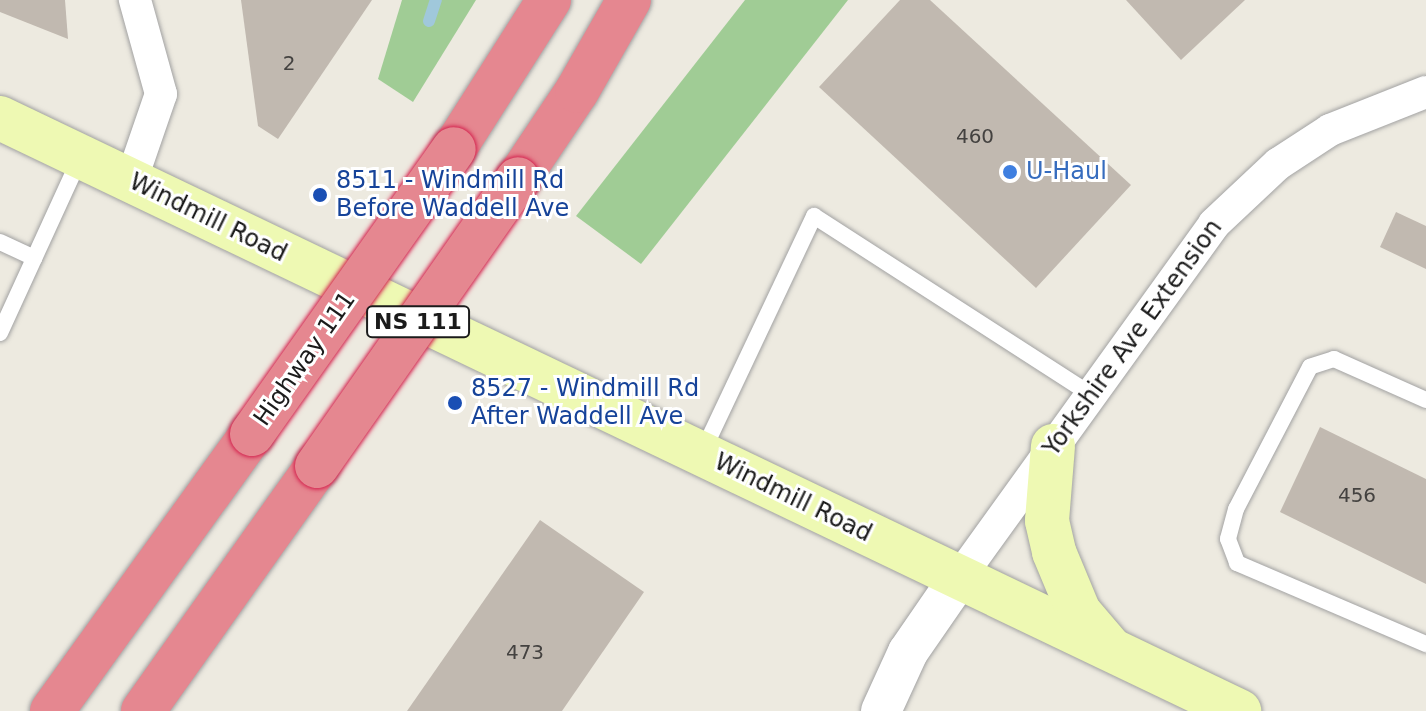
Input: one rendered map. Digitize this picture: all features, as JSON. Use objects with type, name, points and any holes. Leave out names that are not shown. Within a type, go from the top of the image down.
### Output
[{"type":"highway","points":[[522,47],[540,0]]},
{"type":"highway","name":"Highway 111","points":[[38,711],[65,694],[252,434],[454,149],[522,47],[549,0]]},
{"type":"highway","name":"NS 111","points":[[143,711],[518,179],[577,91],[629,0]]},
{"type":"highway","points":[[577,91],[657,0]]},
{"type":"main road","name":"Windmill Road","points":[[0,118],[1239,711]]},
{"type":"main road","points":[[1053,446],[1047,521],[1054,552],[1079,612],[1112,651]]},
{"type":"street","points":[[131,181],[161,94],[135,0]]},
{"type":"street","name":"Yorkshire Ave Extension","points":[[959,578],[1214,224],[1278,164],[1353,119],[1426,92]]},
{"type":"street","points":[[881,711],[908,652],[959,578]]},
{"type":"lane","points":[[0,333],[81,156]]},
{"type":"lane","points":[[702,453],[814,216],[1090,394]]},
{"type":"lane","points":[[0,242],[35,258]]},
{"type":"lane","points":[[1426,400],[1334,359],[1310,367],[1236,509],[1228,539],[1237,563],[1426,644]]},
{"type":"green space","points":[[402,0],[476,0],[413,102],[378,79]]},
{"type":"green space","points":[[745,0],[848,0],[641,264],[576,216]]},
{"type":"building","points":[[0,0],[65,0],[68,39],[0,12]]},
{"type":"building","points":[[241,0],[372,0],[278,139],[258,126]]},
{"type":"building","points":[[900,0],[930,0],[1131,185],[1036,288],[819,87]]},
{"type":"building","points":[[1126,0],[1245,0],[1181,60]]},
{"type":"building","points":[[1396,212],[1426,226],[1426,269],[1380,247]]},
{"type":"building","points":[[1320,427],[1426,479],[1426,584],[1280,512]]},
{"type":"building","points":[[540,520],[644,592],[562,711],[407,711]]},
{"type":"waterway","points":[[429,21],[436,0]]},
{"type":"place","name":"U-Haul","points":[[1010,172]]},
{"type":"place","name":"8511 - Windmill Rd Before Waddell Ave","points":[[320,195]]},
{"type":"place","name":"8527 - Windmill Rd After Waddell Ave","points":[[455,403]]}]
